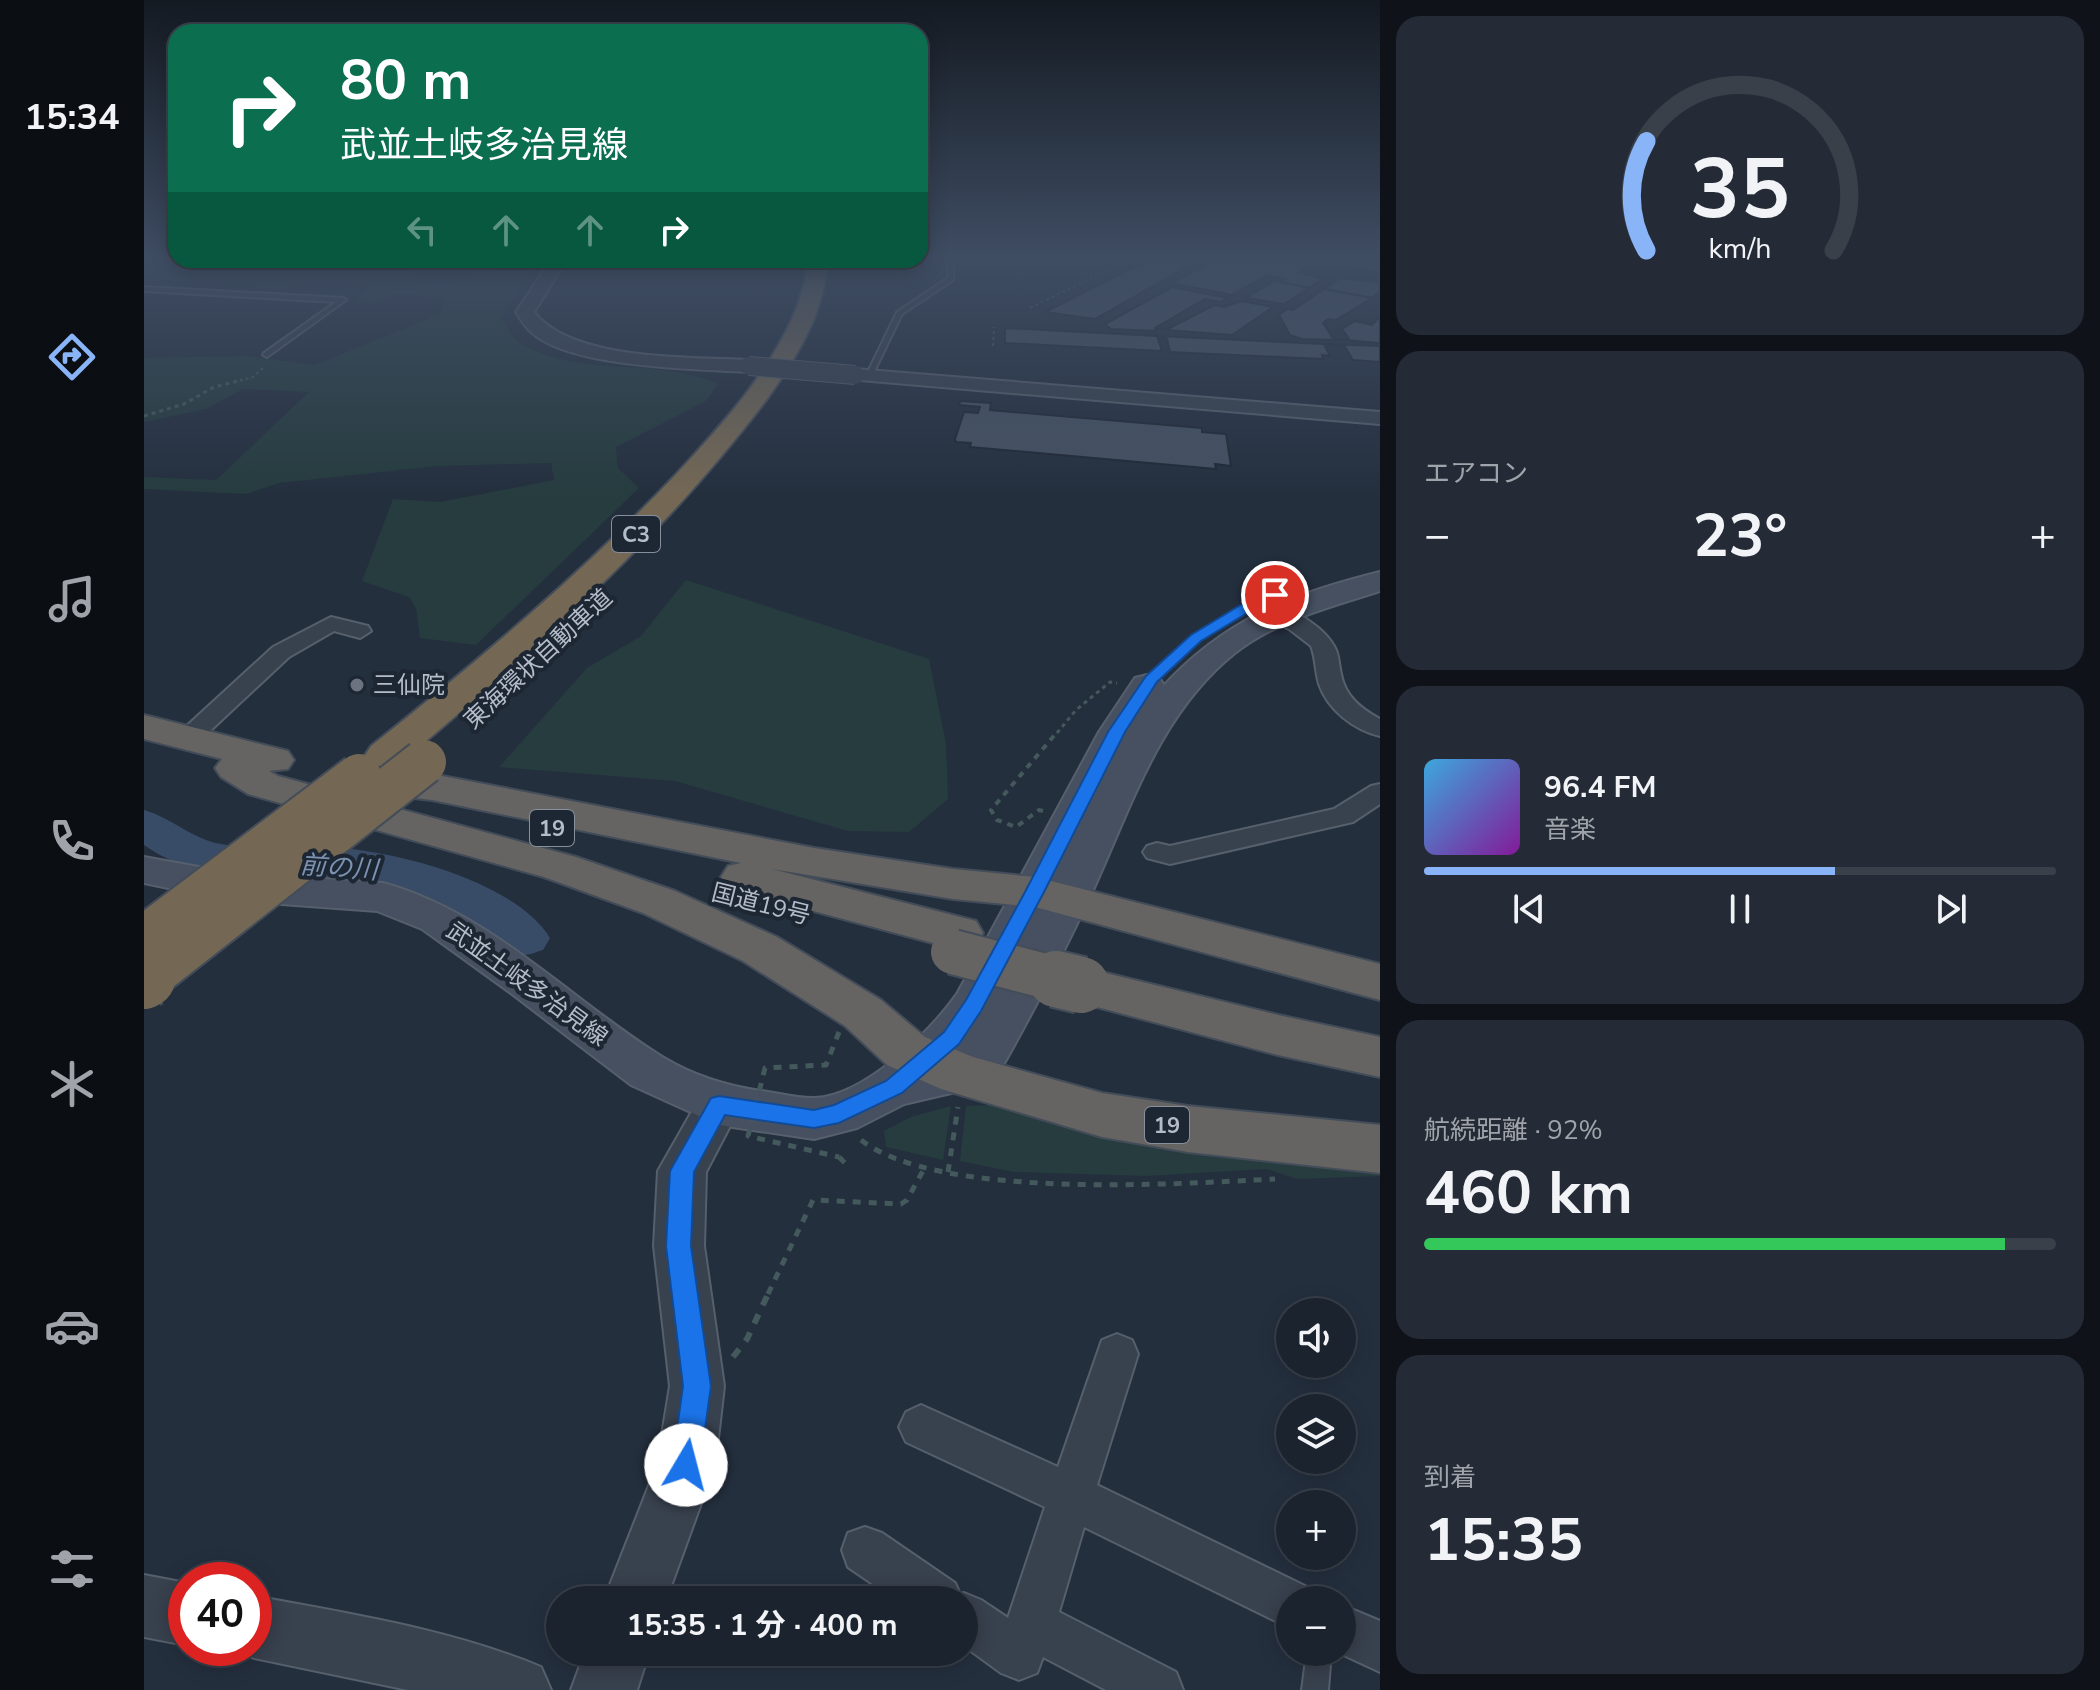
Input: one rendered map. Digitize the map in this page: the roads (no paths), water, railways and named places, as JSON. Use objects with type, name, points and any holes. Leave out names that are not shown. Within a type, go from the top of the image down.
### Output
[{"type":"highway","name":"東海環状自動車道","points":[[144,981],[391,766],[603,568],[667,502],[738,420],[792,338]]},
{"type":"highway","name":"東海環状自動車道","points":[[144,938],[543,656],[692,509],[764,421],[815,338]]},
{"type":"highway","name":"国道19号","points":[[144,727],[187,739],[391,766],[956,943]]},
{"type":"highway","name":"国道19号","points":[[144,744],[1084,975],[1380,1032]]},
{"type":"highway","name":"19","points":[[391,766],[432,787],[814,863],[1051,896],[1380,982]]},
{"type":"highway","name":"19","points":[[235,768],[263,785],[560,867],[659,902],[760,949],[812,979],[863,1013],[906,1051],[943,1077],[1102,1115],[1188,1129],[1380,1149]]},
{"type":"highway","name":"国道19号","points":[[1084,975],[1278,1035],[1380,1057]]},
{"type":"main road","points":[[1266,609],[1296,586],[1380,561]]},
{"type":"main road","points":[[1266,609],[1380,581]]},
{"type":"main road","name":"武並土岐多治見線","points":[[144,870],[226,886],[383,897],[437,919],[648,1072],[719,1105],[814,1119],[839,1135],[943,1077],[951,1038],[1051,896],[1154,718],[1209,658],[1252,628],[1266,609]]},
{"type":"street","points":[[549,338],[604,353],[1380,418]]},
{"type":"street","points":[[1266,609],[1318,640],[1326,653],[1331,683],[1339,700],[1380,729]]},
{"type":"street","points":[[187,739],[281,652],[331,624],[360,631]]},
{"type":"street","points":[[1157,852],[1170,855],[1343,816],[1380,792]]},
{"type":"street","points":[[943,1077],[1380,1135]]},
{"type":"street","points":[[640,1586],[686,1465],[697,1386],[679,1246],[682,1171],[719,1105]]},
{"type":"street","points":[[978,1627],[1019,1655],[1117,1354]]},
{"type":"street","points":[[921,1427],[1071,1496],[1276,1597]]},
{"type":"street","points":[[865,1550],[918,1586]]},
{"type":"street","points":[[144,1606],[168,1611]]},
{"type":"street","points":[[1031,1624],[1158,1690]]},
{"type":"street","points":[[272,1630],[394,1654],[518,1690]]},
{"type":"street","points":[[1356,1636],[1380,1647]]},
{"type":"street","points":[[604,1690],[612,1666]]},
{"type":"lane","points":[[267,355],[291,338]]},
{"type":"lane","points":[[862,375],[884,338]]},
{"type":"lane","points":[[1315,1690],[1318,1666]]},
{"type":"waterway","name":"前の川","points":[[144,824],[170,842],[196,853],[224,859],[338,862],[411,875],[472,900],[526,938]]},
{"type":"place","name":"三仙院","points":[[357,685]]}]
